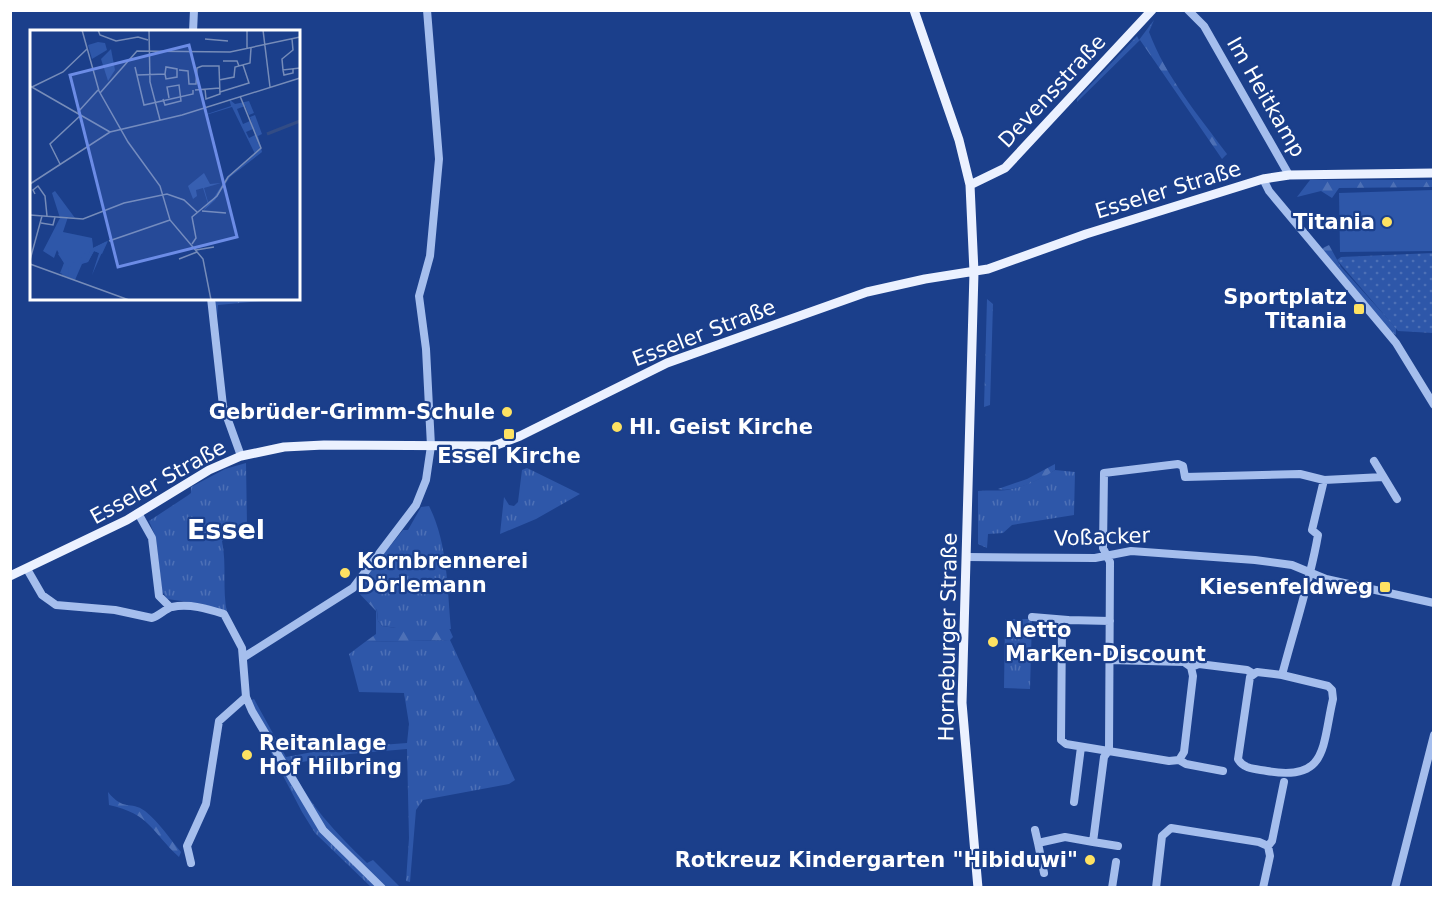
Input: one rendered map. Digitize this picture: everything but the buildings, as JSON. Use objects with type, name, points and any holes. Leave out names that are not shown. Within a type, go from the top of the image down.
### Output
[{"type":"main road","name":"Horneburger Straße","points":[[914,10],[959,140],[970,184],[974,272],[963,720],[978,888]]},
{"type":"main road","name":"Devensstraße","points":[[970,184],[1005,168],[1146,13]]},
{"type":"main road","name":"Esseler Straße","points":[[10,576],[138,513],[209,470],[241,456],[294,446],[372,444],[480,447],[497,445],[667,363],[867,292],[925,279],[974,272],[1263,179],[1289,175],[1434,173]]},
{"type":"street","points":[[193,30],[194,10]]},
{"type":"street","points":[[244,657],[353,588],[416,505],[426,480],[431,446],[426,349],[419,296],[430,256],[439,159],[427,10]]},
{"type":"street","name":"Im Heitkamp","points":[[1188,10],[1204,26],[1289,175]]},
{"type":"street","points":[[1263,179],[1269,191],[1396,343],[1434,405]]},
{"type":"street","points":[[211,300],[223,406],[241,456]]},
{"type":"street","points":[[1374,461],[1397,499]]},
{"type":"street","points":[[1094,842],[1104,757],[1109,750],[1108,556],[1102,549],[1104,473],[1178,464],[1183,466],[1185,477],[1300,474],[1324,480],[1383,477]]},
{"type":"street","points":[[1282,675],[1318,535],[1312,530],[1324,480]]},
{"type":"street","points":[[138,513],[152,538],[159,596],[170,607]]},
{"type":"street","name":"Voßacker","points":[[967,557],[1108,556],[1131,551],[1255,560],[1292,565],[1326,579],[1434,603]]},
{"type":"street","points":[[27,569],[42,595],[62,606],[115,610],[152,618],[170,607],[202,607],[224,614],[244,657],[246,697],[322,830],[382,888]]},
{"type":"street","points":[[1032,618],[1110,621]]},
{"type":"street","points":[[1068,620],[1061,629],[1060,737],[1064,743],[1170,761],[1179,759],[1184,752],[1192,687],[1191,667]]},
{"type":"street","points":[[1110,660],[1184,662],[1191,667]]},
{"type":"street","points":[[1191,667],[1198,664],[1247,670],[1252,673],[1282,675],[1324,685],[1333,694],[1319,757],[1308,770],[1298,774],[1247,768],[1240,763],[1238,755],[1248,682],[1252,673]]},
{"type":"street","points":[[191,863],[187,846],[206,804],[219,722],[246,697]]},
{"type":"street","points":[[1395,888],[1434,735]]},
{"type":"street","points":[[1074,802],[1081,747]]},
{"type":"street","points":[[1179,759],[1186,764],[1223,771]]},
{"type":"street","points":[[1263,888],[1270,856],[1268,846],[1272,841],[1284,782]]},
{"type":"street","points":[[1156,888],[1162,836],[1171,828],[1259,842],[1268,846]]},
{"type":"street","points":[[1035,830],[1044,873]]},
{"type":"street","points":[[1038,843],[1065,837],[1118,846]]},
{"type":"street","points":[[1112,888],[1116,862]]},
{"type":"green space","points":[[1154,20],[1149,32],[1156,49],[1184,95],[1227,154],[1222,159],[1140,40],[1077,102],[1077,99],[1137,36],[1139,40]]},
{"type":"green space","points":[[1310,180],[1433,180],[1433,187],[1339,188],[1332,198],[1321,191],[1297,197]]},
{"type":"green space","name":"Titania","points":[[1433,190],[1433,251],[1340,252],[1339,193]]},
{"type":"green space","points":[[1329,245],[1341,267],[1396,328],[1396,335],[1389,331],[1321,249]]},
{"type":"green space","points":[[1433,253],[1433,333],[1398,331],[1337,260],[1341,257]]},
{"type":"green space","points":[[987,299],[993,304],[990,405],[984,407]]},
{"type":"green space","points":[[218,300],[272,300],[218,305],[216,329],[214,303]]},
{"type":"green space","points":[[246,463],[247,525],[222,541],[227,613],[203,604],[167,599],[162,591],[156,538],[149,521],[191,493],[191,487],[225,469]]},
{"type":"green space","points":[[1055,464],[1055,470],[1035,481],[1012,489],[998,489],[1027,479]]},
{"type":"green space","points":[[527,468],[580,494],[536,519],[500,534],[504,497],[509,505],[514,506],[518,502],[522,470]]},
{"type":"green space","points":[[1055,470],[1075,472],[1074,515],[1012,525],[1003,533],[988,534],[987,548],[978,544],[978,491],[1013,489]]},
{"type":"green space","points":[[429,506],[440,535],[443,551],[451,629],[382,626],[378,621],[377,610],[357,587],[403,530],[408,530],[421,507]]},
{"type":"green space","points":[[357,587],[376,605],[378,621],[382,626],[449,628],[453,637],[450,640],[365,642],[376,634],[376,611],[355,589]]},
{"type":"green space","points":[[1005,619],[1032,619],[1030,689],[1004,688]]},
{"type":"green space","points":[[450,640],[515,780],[509,784],[423,800],[416,810],[410,882],[406,881],[409,838],[407,749],[349,754],[290,764],[305,792],[333,829],[367,863],[373,860],[400,887],[371,887],[315,833],[245,703],[254,699],[286,757],[329,749],[407,743],[409,724],[404,693],[359,692],[349,654],[365,642]]},
{"type":"green space","points":[[108,792],[118,802],[140,808],[150,815],[181,852],[179,857],[142,819],[133,813],[109,805]]},
{"type":"place","name":"Titania","points":[[1387,222]]},
{"type":"place","name":"Sportplatz Titania","points":[[1359,309]]},
{"type":"place","name":"Gebrüder-Grimm-Schule","points":[[507,412]]},
{"type":"place","name":"Hl. Geist Kirche","points":[[617,427]]},
{"type":"place","name":"Essel Kirche","points":[[509,434]]},
{"type":"place","name":"Kornbrennerei Dörlemann","points":[[345,573]]},
{"type":"place","name":"Kiesenfeldweg","points":[[1385,587]]},
{"type":"place","name":"Netto Marken-Discount","points":[[993,642]]},
{"type":"place","name":"Reitanlage Hof Hilbring","points":[[247,755]]},
{"type":"place","name":"Rotkreuz Kindergarten \"Hibiduwi\"","points":[[1090,860]]},
{"type":"district","name":"Essel","points":[[226,529]]}]
